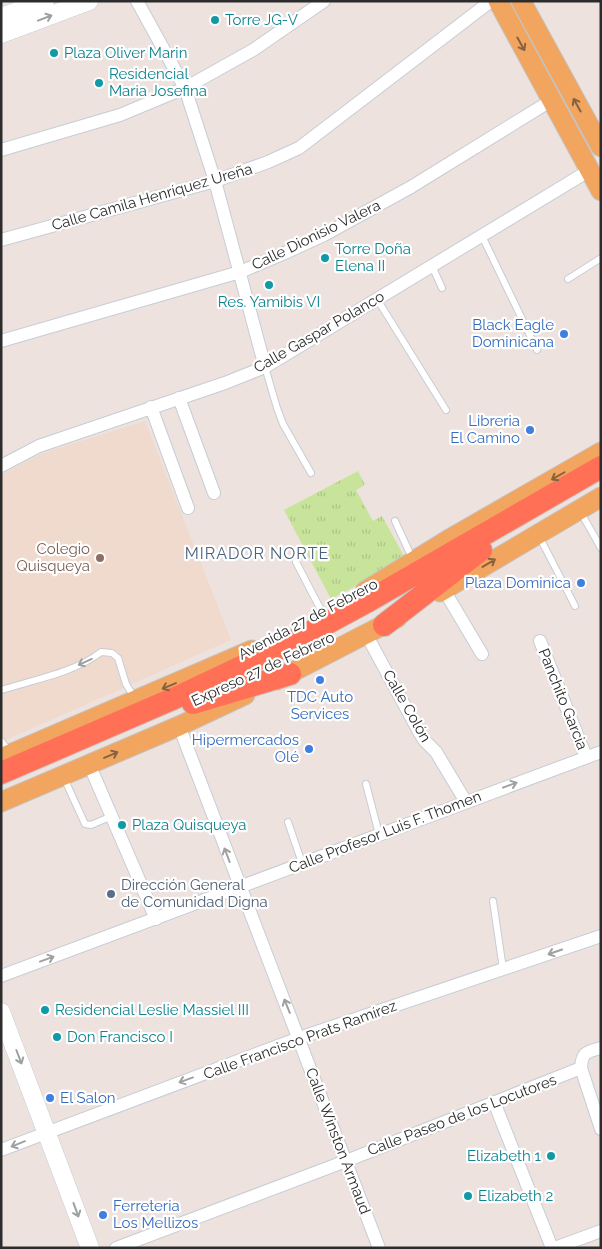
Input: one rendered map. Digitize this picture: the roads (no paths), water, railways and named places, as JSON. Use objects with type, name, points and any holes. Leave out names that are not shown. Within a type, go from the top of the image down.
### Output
[{"type":"highway","points":[[375,630],[476,546],[601,467]]},
{"type":"highway","points":[[354,597],[476,546],[601,480]]},
{"type":"highway","name":"Expreso 27 de Febrero","points":[[62,761],[189,698],[476,546]]},
{"type":"highway","points":[[189,698],[268,644]]},
{"type":"highway","points":[[189,698],[290,674]]},
{"type":"highway","points":[[1,773],[62,761]]},
{"type":"highway","points":[[1,785],[62,761]]},
{"type":"main road","points":[[498,1],[601,191]]},
{"type":"main road","points":[[521,1],[601,147]]},
{"type":"main road","name":"Avenida 27 de Febrero","points":[[4,751],[136,700],[268,644],[354,597],[601,452]]},
{"type":"main road","points":[[1,802],[62,761],[89,764],[179,726],[290,674],[375,630],[538,534],[593,504]]},
{"type":"street","points":[[1,17],[45,1]]},
{"type":"street","points":[[1,34],[89,1]]},
{"type":"street","points":[[137,1],[184,88],[215,181],[265,367]]},
{"type":"street","points":[[1,150],[120,115],[184,88],[253,50],[324,1]]},
{"type":"street","name":"Calle Camila Henríquez Ureña","points":[[1,240],[215,181],[300,148],[491,1]]},
{"type":"street","name":"Calle Dionisio Valera","points":[[1,341],[240,272],[287,252],[411,188],[552,100]]},
{"type":"street","name":"Calle Gaspar Polanco","points":[[1,466],[39,446],[265,367],[590,170]]},
{"type":"street","points":[[179,398],[214,493]]},
{"type":"street","points":[[151,407],[188,508]]},
{"type":"street","points":[[444,590],[482,654]]},
{"type":"street","name":"Calle Colón","points":[[375,630],[418,730],[424,740],[436,752],[466,802]]},
{"type":"street","name":"Panchito Garcia","points":[[541,638],[586,757]]},
{"type":"street","name":"Calle Winston Armaud","points":[[179,726],[379,1248]]},
{"type":"street","name":"Calle Profesor Luis F. Thomen","points":[[1,976],[601,752]]},
{"type":"street","points":[[89,764],[156,919]]},
{"type":"street","name":"Calle Francisco Prats Ramírez","points":[[1,1150],[300,1038],[601,936]]},
{"type":"street","points":[[1,1012],[48,1132],[90,1248]]},
{"type":"street","points":[[601,1048],[587,1052],[582,1059],[581,1068],[601,1129]]},
{"type":"street","name":"Calle Paseo de los Locutores","points":[[116,1248],[346,1161],[581,1068]]},
{"type":"street","points":[[494,1102],[554,1248],[601,1231]]},
{"type":"lane","points":[[482,236],[537,350]]},
{"type":"lane","points":[[568,279],[601,258]]},
{"type":"lane","points":[[432,266],[442,288]]},
{"type":"lane","points":[[377,299],[446,410]]},
{"type":"lane","points":[[265,367],[277,408],[311,473]]},
{"type":"lane","points":[[593,504],[601,548]]},
{"type":"lane","points":[[395,522],[414,561]]},
{"type":"lane","points":[[538,534],[575,606]]},
{"type":"lane","points":[[296,562],[323,614]]},
{"type":"lane","points":[[1,690],[73,668],[101,652],[112,653],[118,658],[126,684],[136,700]]},
{"type":"lane","points":[[62,761],[85,824],[91,825],[112,816]]},
{"type":"lane","points":[[366,784],[380,834]]},
{"type":"lane","points":[[288,822],[302,863]]},
{"type":"lane","points":[[493,901],[503,969]]},
{"type":"place","name":"Torre JG-V","points":[[215,20]]},
{"type":"place","name":"Plaza Oliver Marin","points":[[54,53]]},
{"type":"place","name":"Residencial Maria Josefina","points":[[99,83]]},
{"type":"place","name":"Torre Doña Elena II","points":[[325,258]]},
{"type":"place","name":"Res. Yamibis VI","points":[[269,285]]},
{"type":"place","name":"Black Eagle Dominicana","points":[[564,334]]},
{"type":"place","name":"Libreria El Camino","points":[[530,430]]},
{"type":"place","name":"Colegio Quisqueya","points":[[100,558]]},
{"type":"place","name":"Plaza Dominica","points":[[581,583]]},
{"type":"place","name":"TDC Auto Services","points":[[320,680]]},
{"type":"place","name":"Hipermercados Olé","points":[[309,749]]},
{"type":"place","name":"Plaza Quisqueya","points":[[122,825]]},
{"type":"place","name":"Dirección General de Comunidad Digna","points":[[111,894]]},
{"type":"place","name":"Residencial Leslie Massiel III","points":[[45,1010]]},
{"type":"place","name":"Don Francisco I","points":[[57,1037]]},
{"type":"place","name":"El Salon","points":[[50,1098]]},
{"type":"place","name":"Elizabeth 1","points":[[551,1156]]},
{"type":"place","name":"Elizabeth 2","points":[[468,1196]]},
{"type":"place","name":"Ferreteria Los Mellizos","points":[[103,1215]]},
{"type":"district","name":"MIRADOR NORTE","points":[[257,553]]}]
